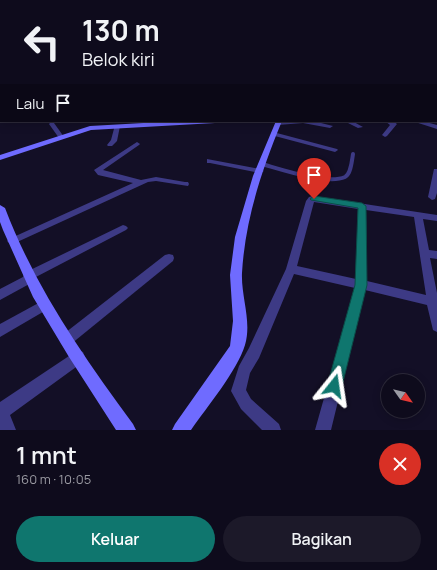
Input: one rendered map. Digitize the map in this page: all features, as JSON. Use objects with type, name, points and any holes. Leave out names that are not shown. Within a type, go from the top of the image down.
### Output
[{"type":"street","points":[[0,158],[90,128],[134,123],[174,122]]},
{"type":"street","points":[[277,126],[298,122]]},
{"type":"street","points":[[308,122],[330,126]]},
{"type":"street","points":[[349,122],[360,127]]},
{"type":"street","points":[[385,135],[394,124],[390,122]]},
{"type":"street","points":[[420,122],[437,127]]},
{"type":"street","points":[[52,124],[61,137]]},
{"type":"street","points":[[110,145],[114,139],[117,126]]},
{"type":"street","points":[[277,126],[335,150]]},
{"type":"street","points":[[181,430],[228,363],[237,347],[240,332],[236,275],[240,242],[246,213],[277,126]]},
{"type":"street","points":[[137,144],[98,170],[100,172],[141,182]]},
{"type":"street","points":[[210,161],[261,168]]},
{"type":"street","points":[[432,197],[437,171]]},
{"type":"street","points":[[12,241],[141,182],[156,179],[185,184]]},
{"type":"street","points":[[273,430],[246,404],[238,392],[246,365],[254,353],[291,269],[311,200],[316,199],[437,218]]},
{"type":"street","points":[[323,430],[361,285],[362,206]]},
{"type":"street","points":[[0,208],[12,241],[29,278],[44,305],[121,428]]},
{"type":"street","points":[[418,215],[434,301],[437,326]]},
{"type":"street","points":[[0,295],[123,228]]},
{"type":"street","points":[[424,253],[437,255]]},
{"type":"street","points":[[66,340],[169,258]]},
{"type":"street","points":[[291,269],[434,301]]},
{"type":"street","points":[[0,331],[44,305]]},
{"type":"street","points":[[8,430],[0,411],[78,358]]},
{"type":"lane","points":[[261,168],[311,178],[345,177],[348,174],[353,154]]},
{"type":"route","points":[[314,199],[362,206],[361,285],[334,386]]}]
